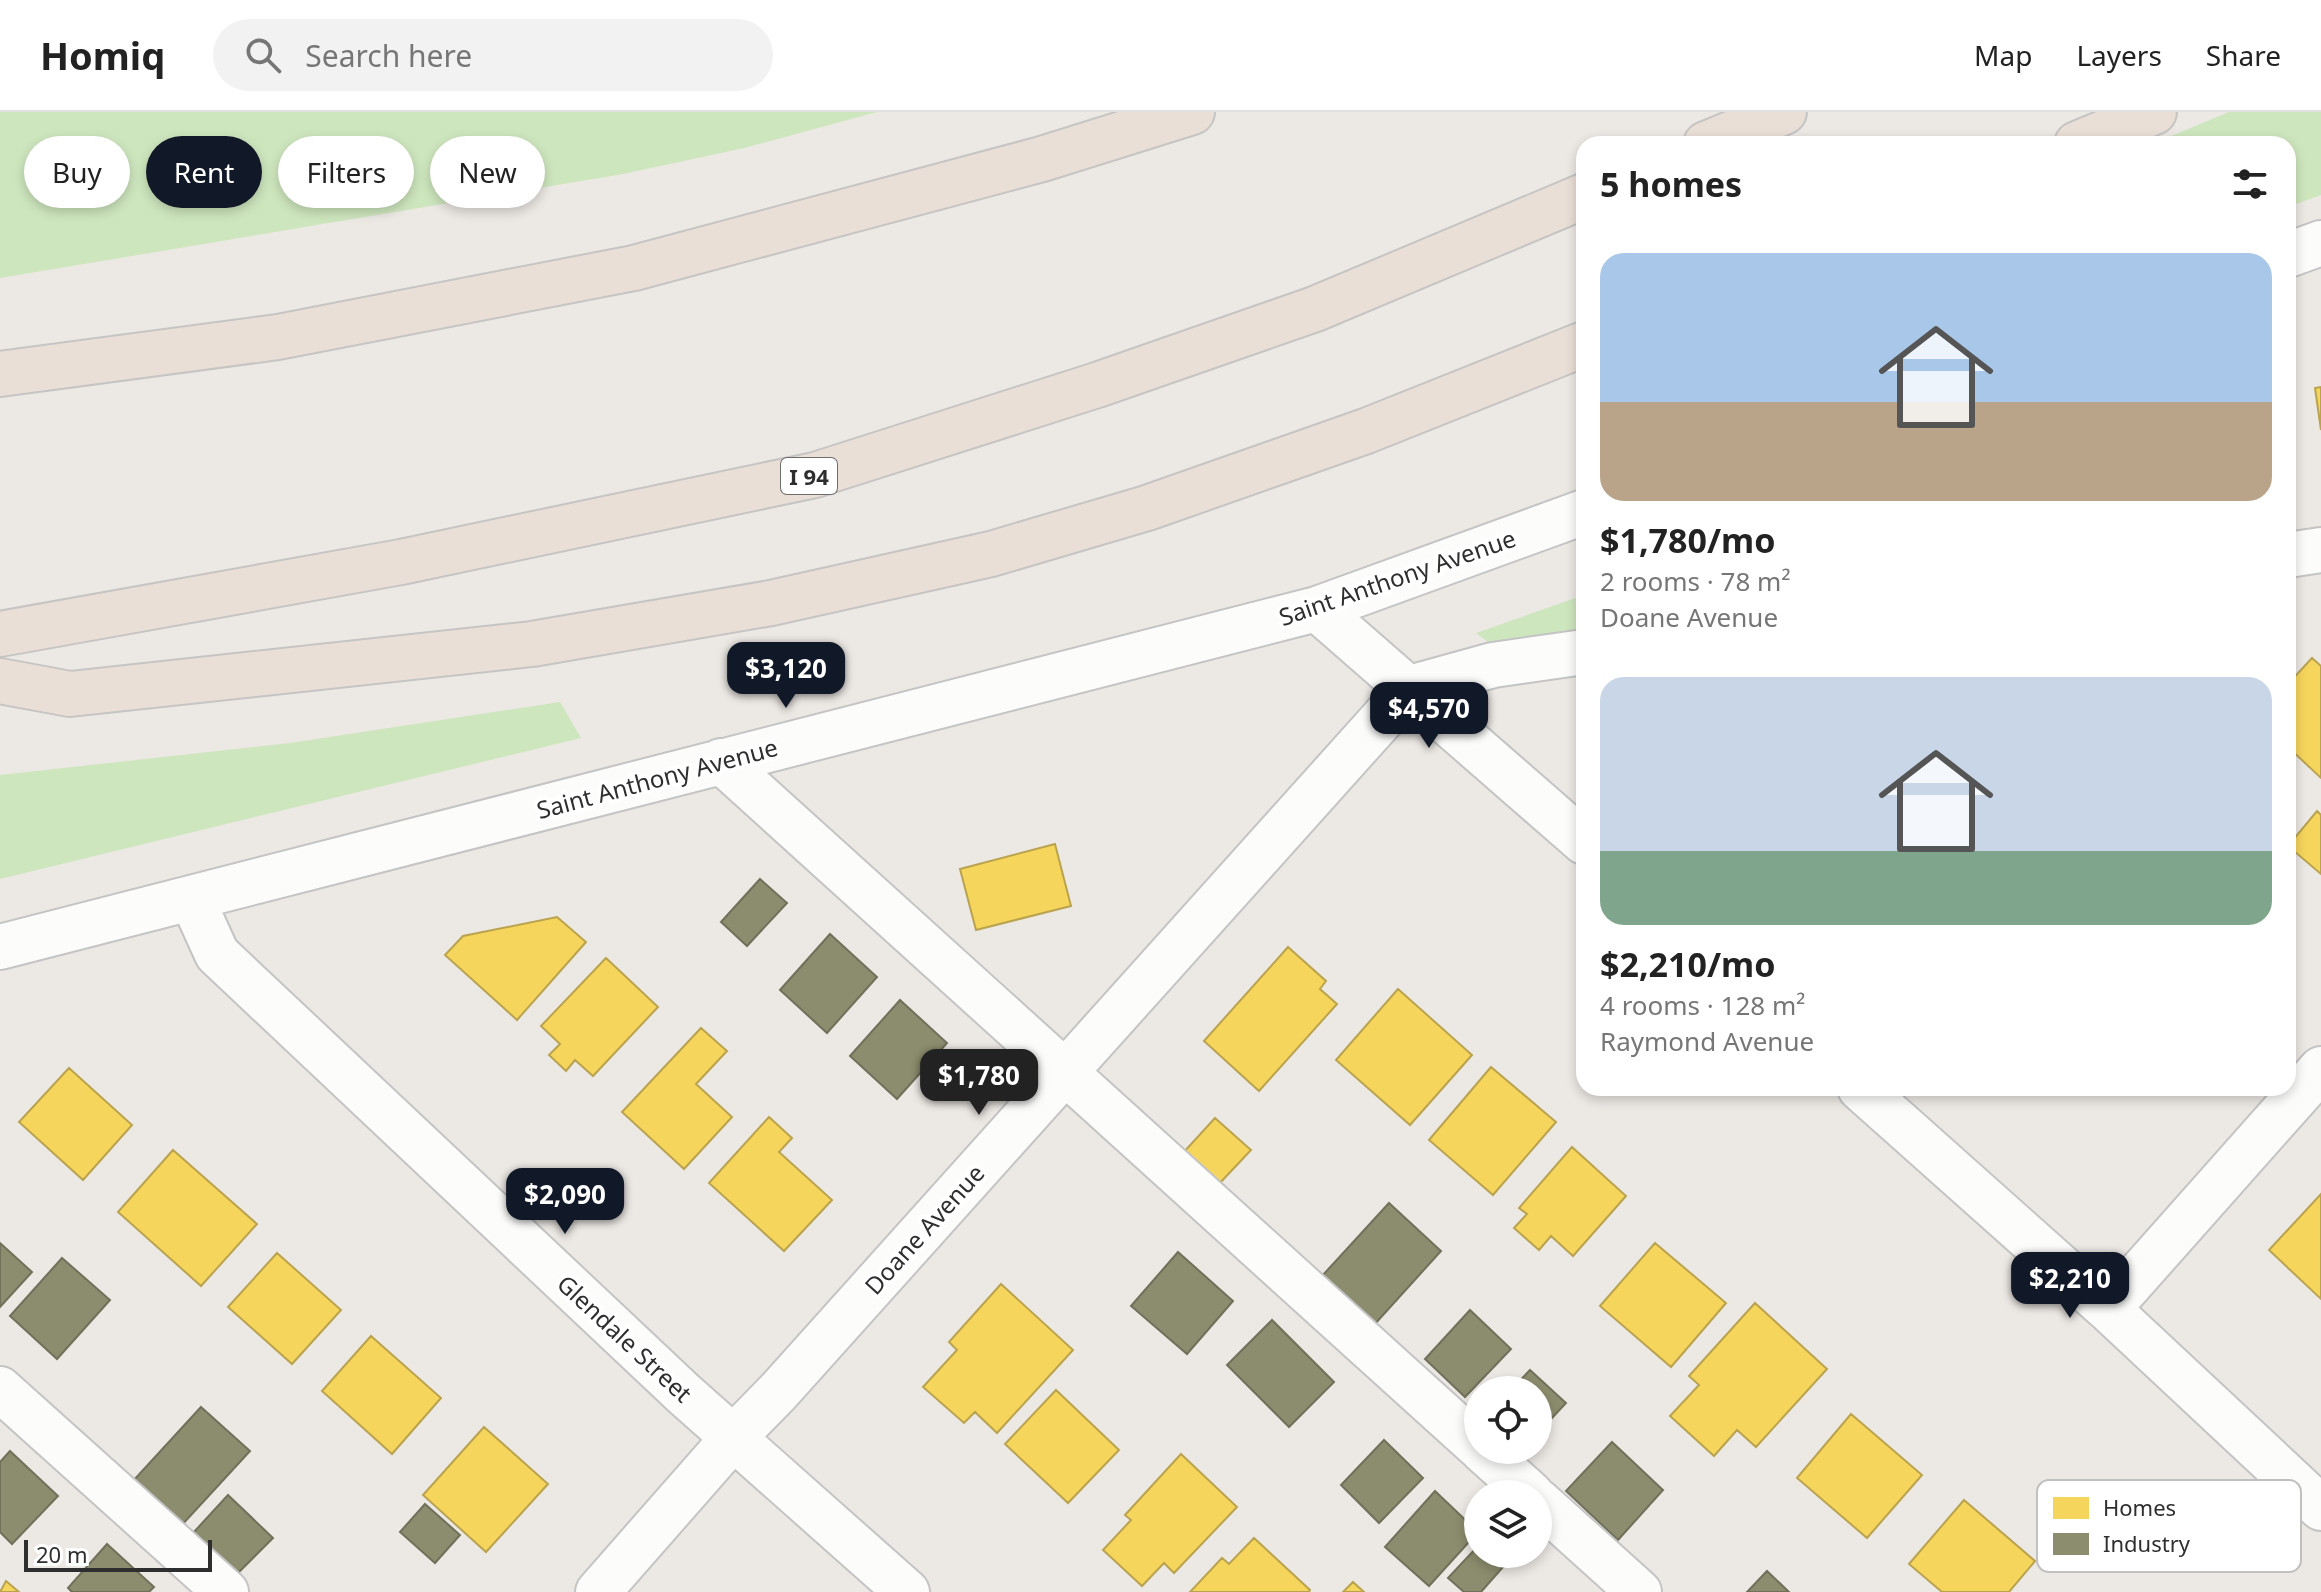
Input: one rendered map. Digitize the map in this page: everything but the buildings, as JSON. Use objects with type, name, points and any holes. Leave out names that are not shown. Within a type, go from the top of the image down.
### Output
[{"type":"highway","points":[[1042,159],[1098,112]]},
{"type":"highway","points":[[0,374],[278,337],[634,268],[1042,159],[1192,112]]},
{"type":"highway","points":[[1726,136],[1784,112]]},
{"type":"highway","points":[[2096,136],[2154,112]]},
{"type":"highway","name":"I 94","points":[[0,634],[401,562],[815,475],[1097,385],[1315,309],[1576,199]]},
{"type":"highway","points":[[0,681],[70,694],[532,644],[771,603],[991,554],[1147,508],[1366,431],[1576,347]]},
{"type":"street","points":[[2296,252],[2321,243]]},
{"type":"street","name":"Saint Anthony Avenue","points":[[0,947],[1317,609],[1576,515]]},
{"type":"street","points":[[2296,554],[2321,550]]},
{"type":"street","points":[[1317,609],[1576,835]]},
{"type":"street","points":[[1410,688],[1493,665],[1576,653]]},
{"type":"street","name":"Doane Avenue","points":[[598,1592],[1410,688]]},
{"type":"street","points":[[721,761],[1464,1433]]},
{"type":"street","name":"Glendale Street","points":[[192,899],[217,954],[672,1383],[907,1592]]},
{"type":"street","points":[[2108,1309],[2321,1069]]},
{"type":"street","points":[[1869,1096],[2108,1309],[2291,1480]]},
{"type":"street","points":[[0,1389],[226,1592]]},
{"type":"street","points":[[1498,1464],[1515,1480]]},
{"type":"street","points":[[2301,1489],[2321,1508]]},
{"type":"street","points":[[1552,1514],[1639,1592]]},
{"type":"green space","points":[[0,112],[877,112],[744,148],[545,187],[545,136],[430,136],[430,206],[0,278]]},
{"type":"green space","points":[[2229,112],[2321,112],[2321,195],[2296,204],[2296,136],[2171,136]]},
{"type":"green space","points":[[1576,598],[1576,641],[1504,654],[1476,633]]},
{"type":"green space","points":[[560,702],[581,738],[0,879],[0,775],[290,743]]}]
